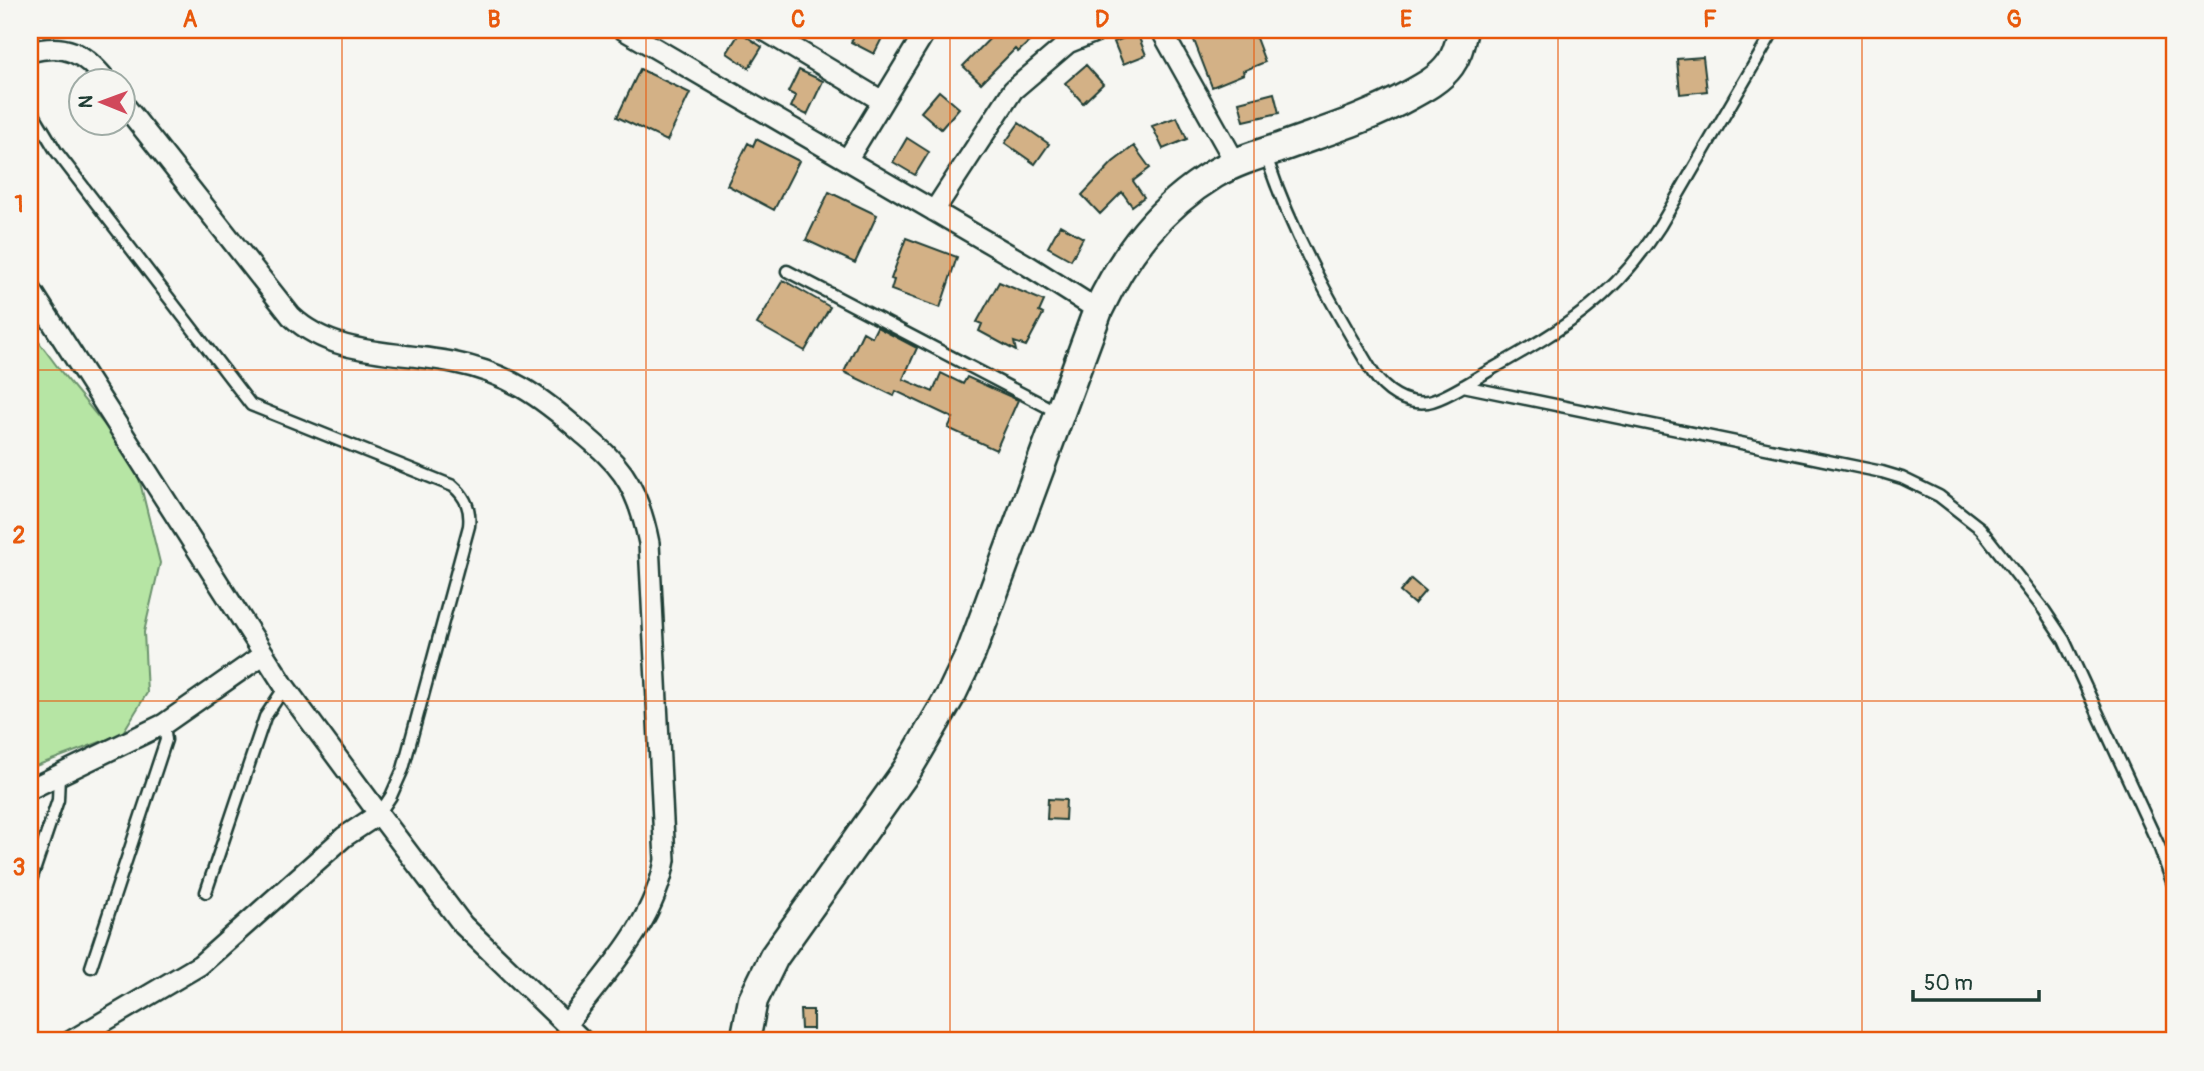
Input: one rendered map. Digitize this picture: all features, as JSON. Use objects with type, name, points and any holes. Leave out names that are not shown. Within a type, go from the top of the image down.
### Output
[{"type":"street","points":[[624,30],[1098,310]]},
{"type":"street","points":[[764,30],[883,101]]},
{"type":"street","points":[[846,160],[926,30]]},
{"type":"street","points":[[1161,30],[1235,162]]},
{"type":"street","points":[[745,1041],[752,1000],[774,957],[907,770],[951,695],[971,653],[1098,310],[1114,277],[1148,229],[1191,189],[1235,162],[1365,117],[1424,87],[1451,64],[1460,47],[1463,30]]},
{"type":"street","points":[[934,211],[1013,90],[1068,43],[1089,32]]},
{"type":"street","points":[[30,52],[51,48],[74,52],[85,57],[93,66]]},
{"type":"street","points":[[136,120],[291,316],[302,326],[332,343],[453,362],[512,382],[544,400],[612,460],[633,492],[646,526],[649,543],[666,860],[658,893],[643,923],[566,1025]]},
{"type":"street","points":[[30,288],[285,687],[463,925],[583,1041]]},
{"type":"street","points":[[30,789],[164,724],[264,654]]},
{"type":"street","points":[[71,1041],[200,965],[344,837],[379,814]]},
{"type":"lane","points":[[1264,152],[1291,225],[1309,262],[1380,383],[1398,396],[1430,402],[1557,332],[1579,317],[1618,282],[1660,226],[1774,30]]},
{"type":"lane","points":[[30,108],[56,151],[251,405],[453,486],[467,502],[469,526],[404,769],[379,814]]},
{"type":"lane","points":[[788,271],[1059,413]]},
{"type":"lane","points":[[1463,386],[1882,472],[1921,486],[1953,506],[1980,528],[2045,610],[2064,640],[2159,845],[2174,887]]},
{"type":"lane","points":[[206,892],[265,717],[285,687]]},
{"type":"lane","points":[[91,967],[166,740],[164,724]]},
{"type":"lane","points":[[30,883],[58,800],[59,775]]},
{"type":"green space","points":[[30,330],[135,462],[160,563],[144,632],[147,693],[122,734],[30,768]]},
{"type":"building","points":[[857,30],[886,30],[874,54],[851,42]]},
{"type":"building","points":[[998,30],[1042,30],[1018,52],[1015,49],[981,83],[963,66]]},
{"type":"building","points":[[1205,30],[1253,30],[1265,62],[1212,87],[1192,35]]},
{"type":"building","points":[[740,32],[762,47],[749,68],[727,53]]},
{"type":"building","points":[[1137,33],[1146,55],[1123,64],[1114,42]]},
{"type":"building","points":[[1703,57],[1707,91],[1680,94],[1677,59]]},
{"type":"building","points":[[1086,65],[1103,84],[1083,103],[1065,83]]},
{"type":"building","points":[[640,69],[690,93],[667,141],[617,117]]},
{"type":"building","points":[[799,70],[823,81],[807,115],[791,107],[796,96],[788,92]]},
{"type":"building","points":[[939,91],[959,108],[941,129],[921,112]]},
{"type":"building","points":[[1274,93],[1279,113],[1244,121],[1239,102]]},
{"type":"building","points":[[1177,117],[1187,139],[1163,149],[1152,126]]},
{"type":"building","points":[[1019,123],[1049,144],[1035,164],[1005,143]]},
{"type":"building","points":[[907,138],[929,152],[915,175],[893,162]]},
{"type":"building","points":[[756,139],[799,161],[774,210],[727,185],[748,143],[753,146]]},
{"type":"building","points":[[1134,146],[1150,168],[1133,181],[1144,197],[1132,206],[1122,192],[1100,214],[1082,195],[1113,162]]},
{"type":"building","points":[[829,192],[877,215],[855,263],[806,240]]},
{"type":"building","points":[[1060,225],[1083,238],[1071,260],[1048,247]]},
{"type":"building","points":[[906,238],[957,257],[940,308],[891,290],[894,280],[891,279]]},
{"type":"building","points":[[783,280],[830,307],[805,351],[757,324]]},
{"type":"building","points":[[999,282],[1044,301],[1039,312],[1043,314],[1026,346],[1014,342],[1016,351],[979,331],[982,324],[977,322]]},
{"type":"building","points":[[877,327],[917,348],[903,379],[933,392],[941,373],[963,384],[967,377],[1018,400],[996,450],[948,428],[953,418],[896,391],[894,396],[844,372],[863,332],[872,337]]},
{"type":"building","points":[[1411,579],[1425,591],[1414,604],[1400,592]]},
{"type":"building","points":[[1048,799],[1066,800],[1065,820],[1047,819]]},
{"type":"building","points":[[800,1010],[813,1010],[813,1029],[801,1029]]}]
